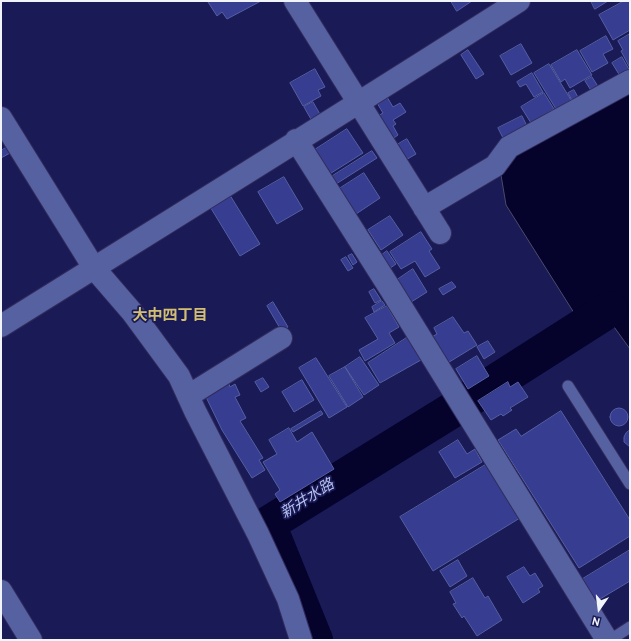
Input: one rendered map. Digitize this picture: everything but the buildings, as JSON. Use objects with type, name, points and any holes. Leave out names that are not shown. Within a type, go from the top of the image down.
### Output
[{"type":"street","points":[[295,1],[440,233]]},
{"type":"street","points":[[1,326],[296,140],[358,104],[518,1]]},
{"type":"street","points":[[424,208],[495,166],[509,147],[630,81]]},
{"type":"street","points":[[1,118],[94,268],[132,312],[179,376],[288,599],[301,640]]},
{"type":"street","points":[[296,140],[391,290],[607,640]]},
{"type":"street","points":[[188,396],[281,338]]},
{"type":"street","points":[[1,591],[32,640]]},
{"type":"lane","points":[[568,386],[630,484]]},
{"type":"lane","points":[[610,640],[630,627]]},
{"type":"shaded area","points":[[630,91],[630,349],[601,309],[581,324],[506,205],[501,175],[516,154]]},
{"type":"waterway","name":"新井水路","points":[[469,399],[610,309]]},
{"type":"waterway","name":"新井水路","points":[[315,640],[268,524],[454,409]]},
{"type":"district","name":"大中四丁目","points":[[170,317]]}]
